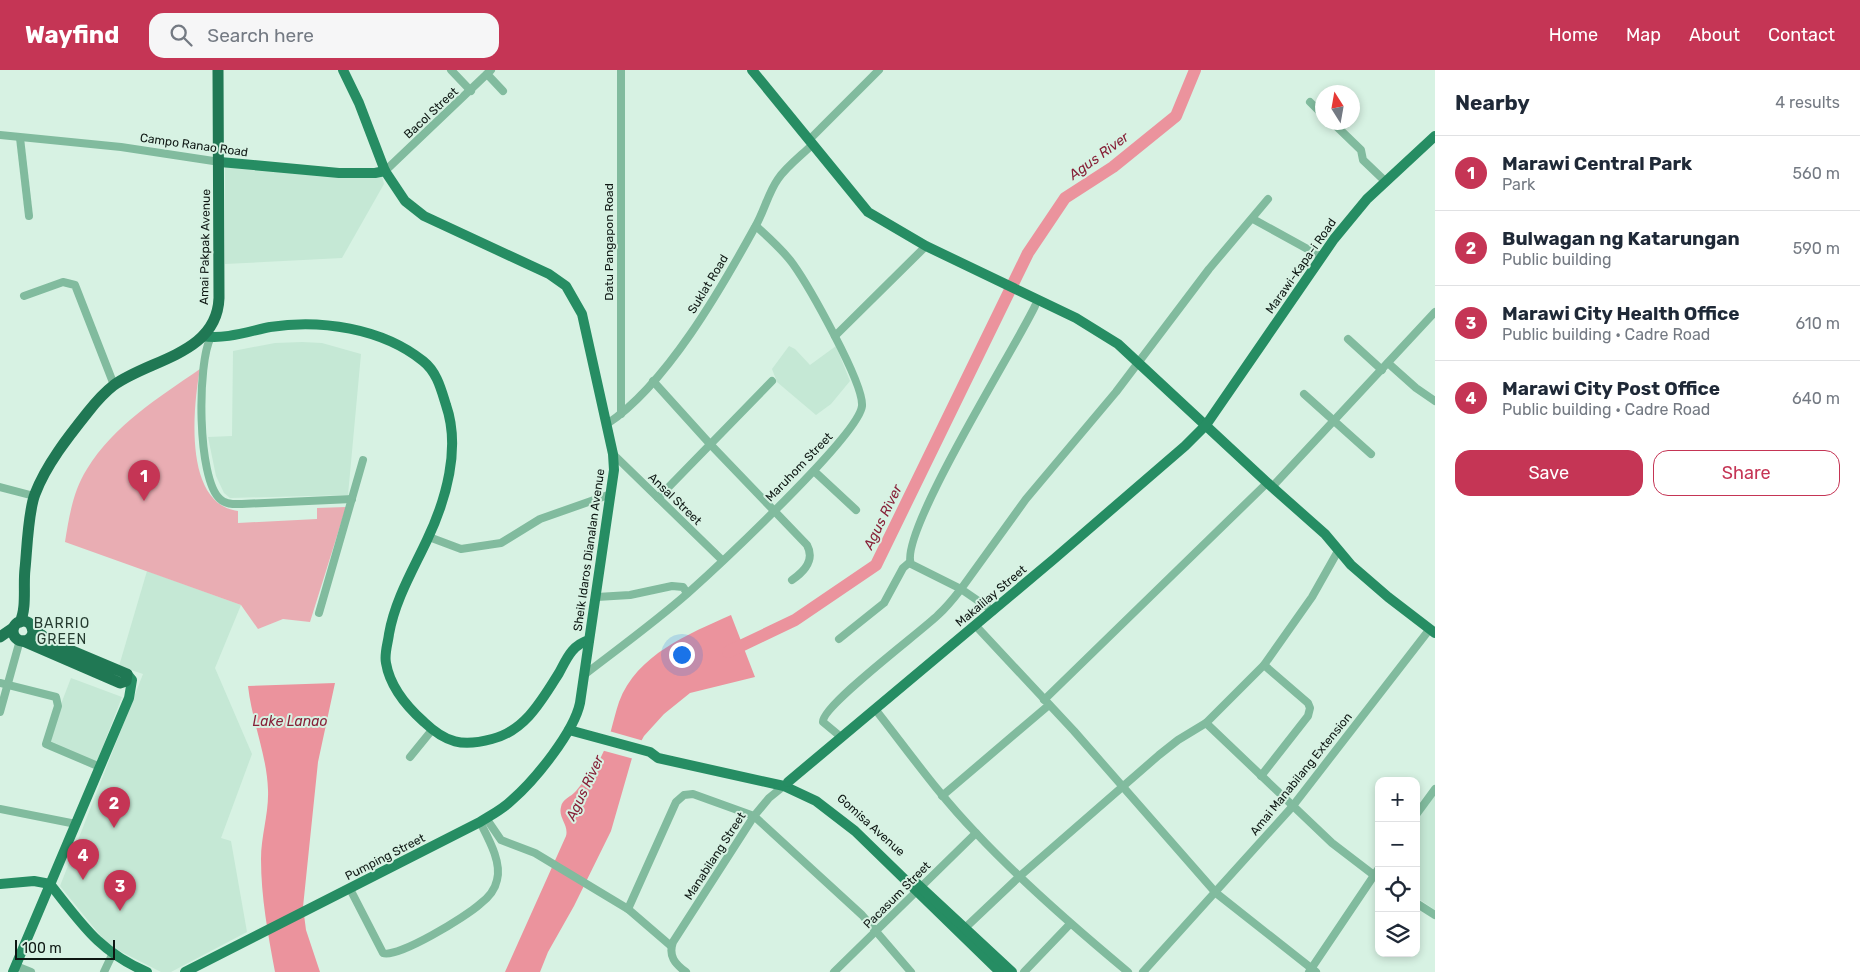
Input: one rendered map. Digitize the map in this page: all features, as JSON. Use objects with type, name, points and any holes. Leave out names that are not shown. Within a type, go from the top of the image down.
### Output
[{"type":"highway","name":"Amai Pakpak Avenue","points":[[22,631],[25,570],[34,496],[49,465],[87,413],[114,385],[191,347],[207,337],[214,321],[219,305],[220,162],[218,70]]},
{"type":"highway","points":[[0,637],[22,631],[124,679]]},
{"type":"main road","name":"Sheik Idaros Dianalan Avenue","points":[[343,70],[385,170],[405,201],[424,216],[550,274],[566,286],[582,314],[613,454],[611,494],[597,598],[578,713],[569,730]]},
{"type":"main road","points":[[752,70],[868,212],[890,227],[1034,302],[1092,326],[1118,344],[1269,485],[1325,534],[1338,552],[1388,597],[1432,631]]},
{"type":"main road","name":"Marawi-Kapa-i Road","points":[[1206,425],[1350,219],[1435,136]]},
{"type":"main road","name":"Campo Ranao Road","points":[[220,162],[339,172],[375,173],[385,170]]},
{"type":"main road","points":[[207,337],[288,324],[334,326],[378,337],[424,362],[438,379],[449,414],[452,446],[444,496],[429,537],[396,608],[390,627],[385,660],[397,692],[432,730],[444,740],[468,743],[490,740],[510,733],[526,720],[574,647],[589,640]]},
{"type":"main road","name":"Makalilay Street","points":[[786,784],[993,611],[1185,446],[1206,425]]},
{"type":"main road","points":[[14,969],[129,698],[124,679]]},
{"type":"main road","name":"Gomisa Avenue","points":[[569,730],[647,752],[659,752],[786,784],[818,796],[838,810],[1000,972]]},
{"type":"main road","name":"Pumping Street","points":[[186,972],[483,820],[520,793],[569,730]]},
{"type":"main road","points":[[0,884],[34,882],[50,884],[87,932],[112,955],[147,972]]},
{"type":"main road","name":"Gomisa Avenue","points":[[918,890],[965,928],[1012,972]]},
{"type":"street","points":[[451,70],[471,91]]},
{"type":"street","name":"Suklat Road","points":[[607,424],[621,414],[653,381],[696,326],[756,226],[777,179],[879,70]]},
{"type":"street","name":"Datu Pangapon Road","points":[[621,71],[621,414]]},
{"type":"street","name":"Bacol Street","points":[[385,170],[489,72]]},
{"type":"street","points":[[489,72],[504,91]]},
{"type":"street","points":[[1310,102],[1315,107]]},
{"type":"street","points":[[1340,130],[1361,150],[1363,160],[1386,182]]},
{"type":"street","name":"Campo Ranao Road","points":[[0,135],[121,147],[220,162]]},
{"type":"street","points":[[20,138],[29,216]]},
{"type":"street","points":[[841,737],[823,722],[823,716],[832,705],[938,616],[961,589],[1026,499],[1112,397],[1209,269],[1268,200]]},
{"type":"street","points":[[1253,219],[1322,257]]},
{"type":"street","name":"Maruhom Street","points":[[584,675],[688,593],[814,471],[845,436],[858,416],[862,404],[858,387],[835,336],[792,262],[756,226]]},
{"type":"street","points":[[835,336],[926,246]]},
{"type":"street","points":[[24,296],[63,282],[75,285],[114,385]]},
{"type":"street","points":[[839,639],[884,603],[903,568],[910,562],[911,543],[927,506],[1034,302]]},
{"type":"street","points":[[942,796],[1046,703],[1336,421],[1435,312]]},
{"type":"street","points":[[207,337],[202,391],[201,443],[206,469],[218,498],[227,503],[242,504],[352,499]]},
{"type":"street","points":[[1348,339],[1382,370]]},
{"type":"street","points":[[1388,363],[1416,388],[1435,401]]},
{"type":"street","points":[[653,381],[710,444],[808,545],[811,551],[809,563],[792,580]]},
{"type":"street","points":[[658,498],[772,381]]},
{"type":"street","points":[[1304,394],[1371,454]]},
{"type":"street","name":"Ansal Street","points":[[613,454],[722,560]]},
{"type":"street","points":[[319,613],[363,460]]},
{"type":"street","points":[[814,471],[856,510]]},
{"type":"street","points":[[0,487],[34,496]]},
{"type":"street","points":[[429,537],[461,550],[501,543],[540,519],[611,494]]},
{"type":"street","points":[[965,928],[1020,876],[1178,740],[1206,723],[1264,665],[1312,597],[1338,552]]},
{"type":"street","points":[[910,562],[961,589],[993,611]]},
{"type":"street","points":[[597,598],[672,586],[683,587],[688,593]]},
{"type":"street","points":[[975,625],[1074,731],[1216,892],[1312,971],[1375,878]]},
{"type":"street","points":[[0,712],[22,631]]},
{"type":"street","name":"Amai Manabilang Extension","points":[[1143,972],[1292,806],[1432,631]]},
{"type":"street","points":[[1261,776],[1308,716],[1310,708],[1308,703],[1264,665]]},
{"type":"street","points":[[0,683],[56,697],[58,706],[46,744],[100,767]]},
{"type":"street","points":[[875,709],[942,796],[976,833],[1070,924],[1128,972]]},
{"type":"street","points":[[1206,723],[1332,844],[1375,876]]},
{"type":"street","points":[[410,757],[432,730]]},
{"type":"street","name":"Manabilang Street","points":[[671,948],[754,816],[786,784]]},
{"type":"street","points":[[1420,810],[1435,789]]},
{"type":"street","points":[[628,909],[672,811],[681,796],[687,794],[702,796],[754,816],[820,875],[877,930],[911,972]]},
{"type":"street","points":[[0,809],[76,824]]},
{"type":"street","points":[[483,820],[501,840],[535,853],[628,909],[671,948],[676,962],[686,972]]},
{"type":"street","points":[[350,889],[383,952],[394,954],[404,950],[480,905],[494,890],[498,870],[483,820]]},
{"type":"street","name":"Pacasum Street","points":[[834,972],[976,833]]},
{"type":"street","points":[[1420,906],[1435,915]]},
{"type":"street","points":[[1024,972],[1070,924]]},
{"type":"street","points":[[104,972],[112,955]]},
{"type":"street","points":[[14,969],[31,972]]},
{"type":"shaded area","points":[[225,165],[382,176],[384,184],[342,258],[225,264]]},
{"type":"shaded area","points":[[275,343],[322,343],[361,354],[348,495],[230,498],[224,493],[216,476],[208,437],[232,436],[233,351]]},
{"type":"shaded area","points":[[789,346],[795,349],[810,365],[836,346],[850,381],[831,404],[816,415],[777,382],[772,369]]},
{"type":"shaded area","points":[[200,369],[194,429],[200,473],[208,491],[220,504],[238,511],[238,523],[317,519],[317,508],[346,507],[310,622],[283,619],[258,629],[241,605],[65,542],[78,486],[98,453],[138,413]]},
{"type":"shaded area","points":[[147,571],[241,605],[215,668],[252,754],[221,838],[231,841],[247,932],[171,972],[161,972],[108,945],[60,886],[143,674],[119,666]]},
{"type":"shaded area","points":[[71,678],[122,697],[96,764],[46,743]]},
{"type":"shaded area","points":[[1435,795],[1435,910],[1420,900],[1420,816]]},
{"type":"water","points":[[731,615],[755,677],[690,693],[664,714],[644,736],[632,758],[611,831],[574,906],[548,952],[540,972],[505,972],[566,836],[567,832],[560,811],[562,804],[576,791],[601,757],[619,702],[627,685],[651,658],[682,638]]},
{"type":"water","name":"Lake Lanao","points":[[335,683],[318,762],[303,907],[306,930],[320,972],[275,972],[265,916],[261,873],[261,850],[268,799],[267,777],[248,686]]},
{"type":"pier","points":[[609,731],[644,741],[634,759],[601,750]]},
{"type":"waterway","name":"Agus River","points":[[728,652],[795,620],[876,565],[1028,253],[1065,198],[1113,167],[1176,116],[1195,70]]},
{"type":"place","name":"Marawi Central Park","points":[[144,501]]},
{"type":"place","name":"Bulwagan ng Katarungan","points":[[114,828]]},
{"type":"place","name":"Marawi City Post Office","points":[[83,880]]},
{"type":"place","name":"Marawi City Health Office","points":[[120,911]]},
{"type":"district","name":"BARRIO GREEN","points":[[62,632]]}]
